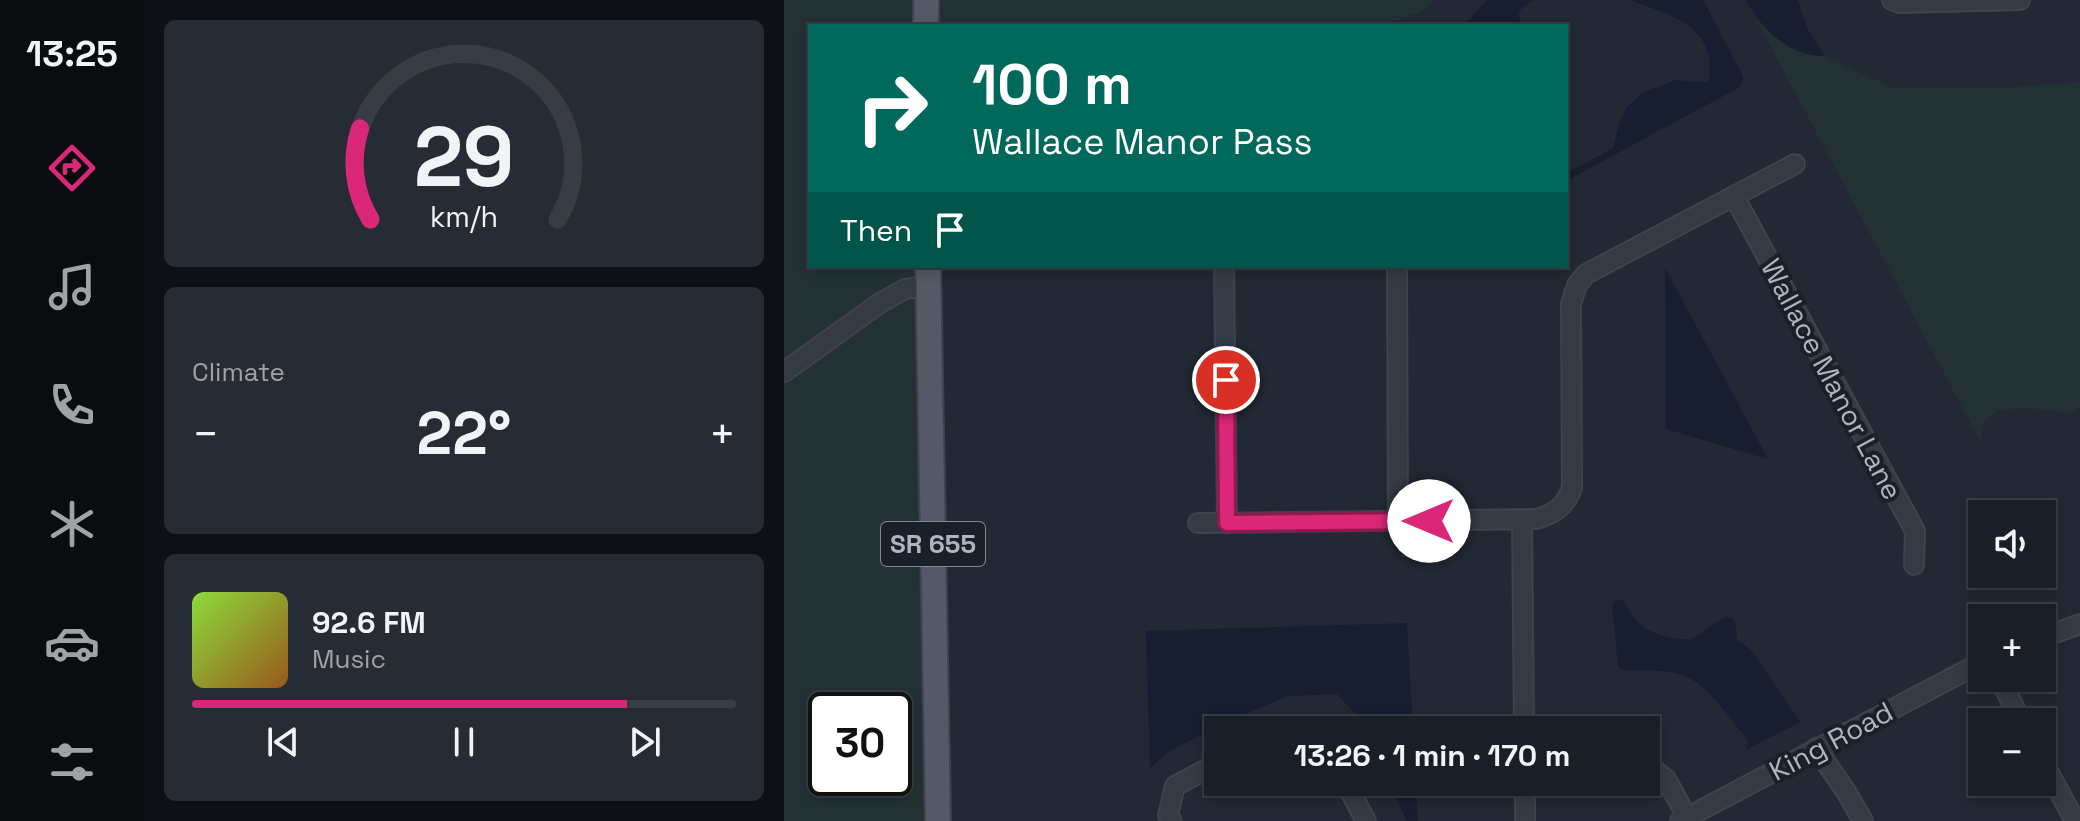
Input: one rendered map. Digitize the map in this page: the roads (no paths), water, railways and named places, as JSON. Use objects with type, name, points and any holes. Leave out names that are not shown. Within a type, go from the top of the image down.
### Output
[{"type":"main road","points":[[926,0],[926,24]]},
{"type":"main road","name":"SR 655","points":[[928,276],[938,821]]},
{"type":"street","points":[[1892,0],[1900,3],[2020,0]]},
{"type":"street","points":[[1198,523],[1522,520],[1537,519],[1559,510],[1572,488],[1571,304],[1577,285],[1586,274],[1795,164]]},
{"type":"street","name":"Wallace Manor Lane","points":[[1734,196],[1915,531],[1914,565]]},
{"type":"street","points":[[1224,268],[1227,523]]},
{"type":"street","points":[[1397,268],[1398,521]]},
{"type":"street","points":[[784,372],[880,303],[928,276]]},
{"type":"street","points":[[1522,520],[1524,716]]},
{"type":"street","points":[[2056,633],[2080,624]]},
{"type":"street","name":"King Road","points":[[1683,819],[1968,669]]},
{"type":"street","points":[[1816,748],[1863,821]]},
{"type":"street","points":[[1172,821],[1168,815],[1175,786],[1204,770]]},
{"type":"street","points":[[1660,774],[1666,779],[1683,819]]},
{"type":"street","points":[[2056,786],[2075,821]]},
{"type":"street","points":[[1353,796],[1366,821]]},
{"type":"street","points":[[1525,796],[1525,821]]},
{"type":"water","points":[[1487,0],[1533,0],[1518,12],[1521,24],[1465,24]]},
{"type":"water","points":[[1630,0],[1703,0],[1743,76],[1743,82],[1738,88],[1568,180],[1568,173],[1613,148],[1620,120],[1627,107],[1644,92],[1676,80],[1708,83],[1710,64],[1699,36],[1689,26]]},
{"type":"water","points":[[1746,0],[1798,0],[1808,30],[1825,56],[1800,52],[1778,40],[1760,22]]},
{"type":"water","points":[[1665,268],[1768,459],[1666,429]]},
{"type":"water","points":[[1621,599],[1644,627],[1672,638],[1692,638],[1730,617],[1735,621],[1737,639],[1752,651],[1800,722],[1746,750],[1748,740],[1712,696],[1695,681],[1670,672],[1621,670],[1612,606],[1614,601]]},
{"type":"water","points":[[1407,623],[1412,716],[1357,716],[1337,694],[1288,696],[1240,716],[1204,716],[1204,733],[1168,752],[1150,768],[1146,631]]},
{"type":"water","points":[[1395,796],[1417,796],[1418,821],[1407,821]]}]
